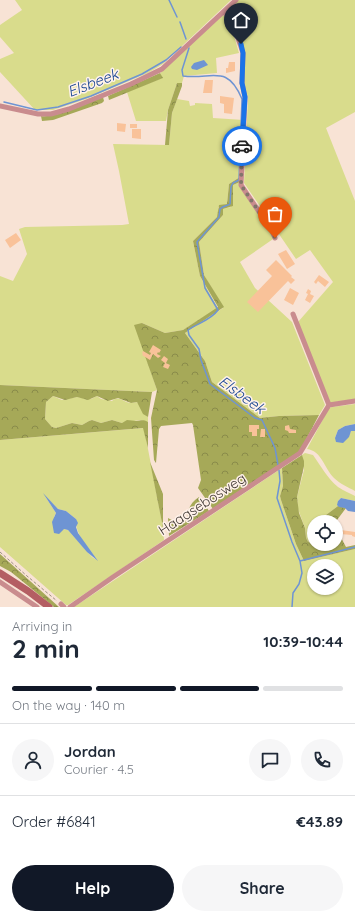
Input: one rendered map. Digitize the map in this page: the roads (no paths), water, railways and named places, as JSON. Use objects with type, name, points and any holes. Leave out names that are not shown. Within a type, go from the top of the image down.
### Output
[{"type":"main road","points":[[0,573],[49,607]]},
{"type":"street","points":[[0,106],[38,114],[51,114],[69,109],[131,84],[162,69],[236,0]]},
{"type":"street","points":[[224,12],[235,29],[243,53],[242,83],[245,97],[241,185],[272,231],[275,238]]},
{"type":"street","points":[[294,314],[329,405],[355,401]]},
{"type":"street","name":"Haagsebosweg","points":[[70,607],[300,453],[329,405]]},
{"type":"street","points":[[0,582],[37,607]]},
{"type":"water","points":[[204,60],[208,65],[197,70],[192,69],[191,67],[194,63]]},
{"type":"water","points":[[355,424],[355,431],[351,431],[349,437],[343,443],[336,442],[335,438],[338,430],[345,426]]},
{"type":"water","points":[[43,493],[58,509],[66,511],[76,519],[78,523],[76,527],[78,533],[98,561],[87,552],[68,530],[64,529],[59,534],[54,533],[52,522],[56,513]]},
{"type":"water","points":[[341,498],[355,501],[355,512],[348,511],[337,505]]},
{"type":"waterway","points":[[169,0],[177,17]]},
{"type":"waterway","points":[[180,22],[186,39]]},
{"type":"waterway","name":"Elsbeek","points":[[4,102],[37,110],[58,107],[91,96],[142,74],[166,60],[181,47]]},
{"type":"waterway","name":"Elsbeek","points":[[189,48],[182,70],[183,76],[224,77],[231,81],[242,99],[239,180],[233,183],[231,187],[230,204],[220,209],[219,217],[197,242],[205,288],[218,310],[208,319],[188,330],[189,335],[199,349],[201,360],[210,384],[255,418],[262,420],[275,448],[278,465]]},
{"type":"waterway","name":"Elsbeek","points":[[279,470],[280,481],[277,498],[300,561],[302,573],[299,584],[293,593],[292,607]]},
{"type":"waterway","name":"Elsbeek","points":[[300,561],[355,547]]}]
